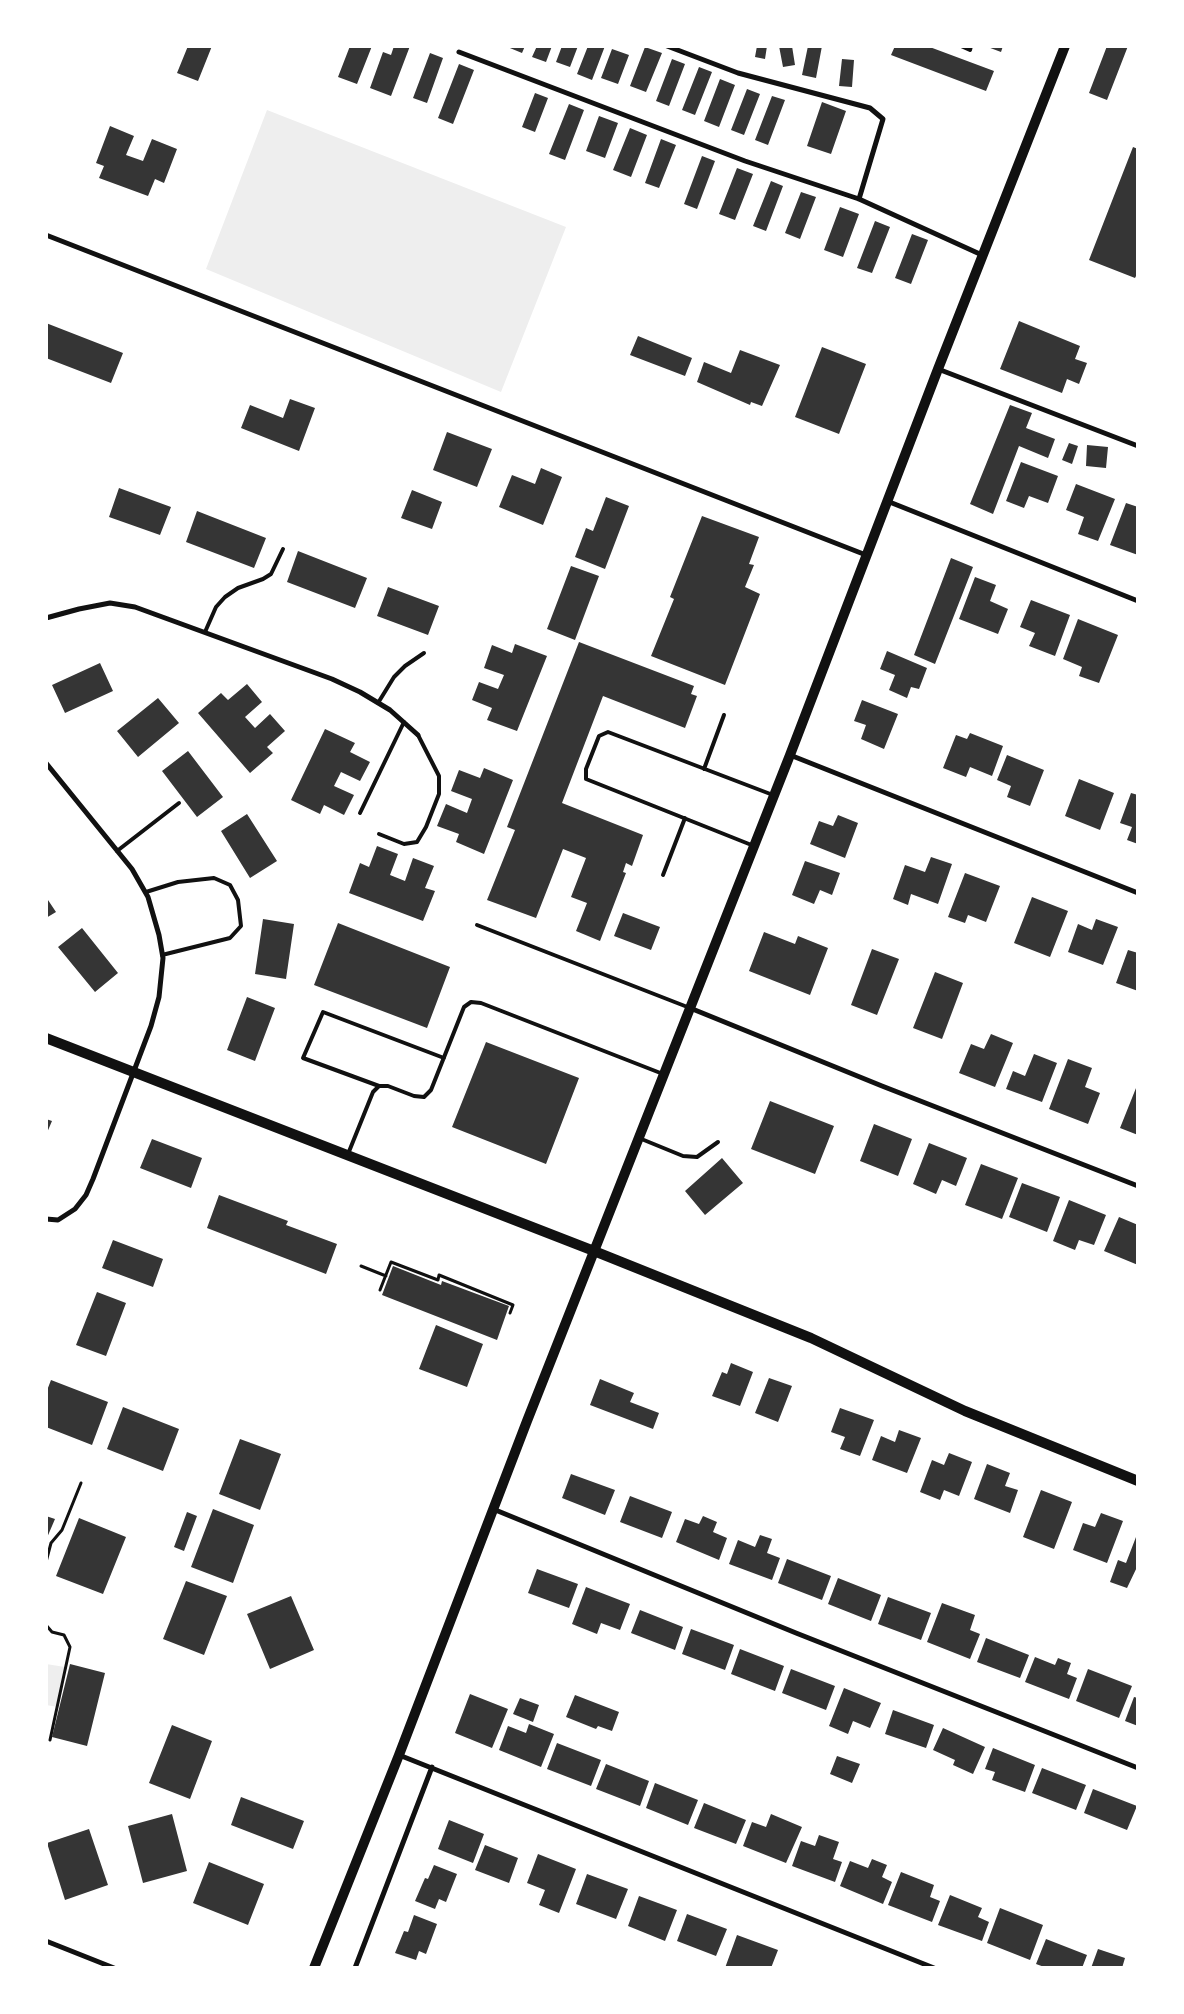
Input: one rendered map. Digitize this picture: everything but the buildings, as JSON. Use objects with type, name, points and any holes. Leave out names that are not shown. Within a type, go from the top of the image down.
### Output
[{"type":"main road","points":[[314,1968],[492,1508],[774,796],[1065,46]]},
{"type":"main road","points":[[46,1038],[594,1251],[811,1338],[965,1411],[1138,1481]]},
{"type":"street","points":[[667,46],[738,74],[870,108],[883,119],[859,199]]},
{"type":"street","points":[[459,52],[745,162],[859,199],[983,255]]},
{"type":"street","points":[[46,235],[866,555]]},
{"type":"street","points":[[938,370],[1138,446]]},
{"type":"street","points":[[887,501],[1138,601]]},
{"type":"street","points":[[46,618],[110,603],[122,604],[164,617],[332,679],[360,692],[390,710],[418,735]]},
{"type":"street","points":[[790,755],[1138,893]]},
{"type":"street","points":[[46,763],[132,869],[146,892],[159,935],[162,955],[159,996],[151,1026],[86,1194],[75,1210],[58,1220],[46,1219]]},
{"type":"street","points":[[690,1008],[882,1086],[1138,1186]]},
{"type":"street","points":[[492,1508],[787,1629],[1138,1768]]},
{"type":"street","points":[[398,1755],[432,1767],[919,1965],[934,1968]]},
{"type":"street","points":[[354,1968],[432,1767]]},
{"type":"street","points":[[46,1941],[114,1968]]},
{"type":"lane","points":[[961,46],[970,50],[971,46]]},
{"type":"lane","points":[[205,632],[216,607],[225,596],[238,588],[271,574],[283,548]]},
{"type":"lane","points":[[378,703],[394,677],[405,666],[424,653]]},
{"type":"lane","points":[[704,769],[724,715]]},
{"type":"lane","points":[[360,814],[404,722]]},
{"type":"lane","points":[[754,846],[586,779],[586,769],[599,736],[608,732],[774,796]]},
{"type":"lane","points":[[379,834],[404,844],[417,842],[426,828],[439,794],[439,776],[418,735]]},
{"type":"lane","points":[[117,851],[179,803]]},
{"type":"lane","points":[[663,875],[685,818]]},
{"type":"lane","points":[[146,892],[178,882],[214,878],[230,885],[238,900],[241,926],[230,938],[162,955]]},
{"type":"lane","points":[[477,925],[690,1008]]},
{"type":"lane","points":[[444,1058],[323,1012],[303,1058],[379,1086],[388,1086],[414,1096],[424,1097],[431,1090],[444,1058],[464,1007],[471,1002],[482,1003],[663,1074]]},
{"type":"lane","points":[[348,1156],[374,1092],[379,1086]]},
{"type":"lane","points":[[638,1138],[683,1156],[697,1157],[718,1142]]},
{"type":"path","points":[[380,1290],[391,1262],[438,1280],[439,1276],[513,1305],[510,1313]]},
{"type":"path","points":[[361,1266],[386,1276]]},
{"type":"path","points":[[46,1562],[51,1543],[62,1530],[81,1483]]},
{"type":"path","points":[[46,1625],[52,1632]]},
{"type":"path","points":[[46,1634],[52,1632],[64,1635],[70,1647],[66,1676],[50,1740]]},
{"type":"shaded area","points":[[267,110],[566,227],[501,392],[206,269]]},
{"type":"shaded area","points":[[46,1664],[65,1667],[58,1707],[46,1705]]}]
